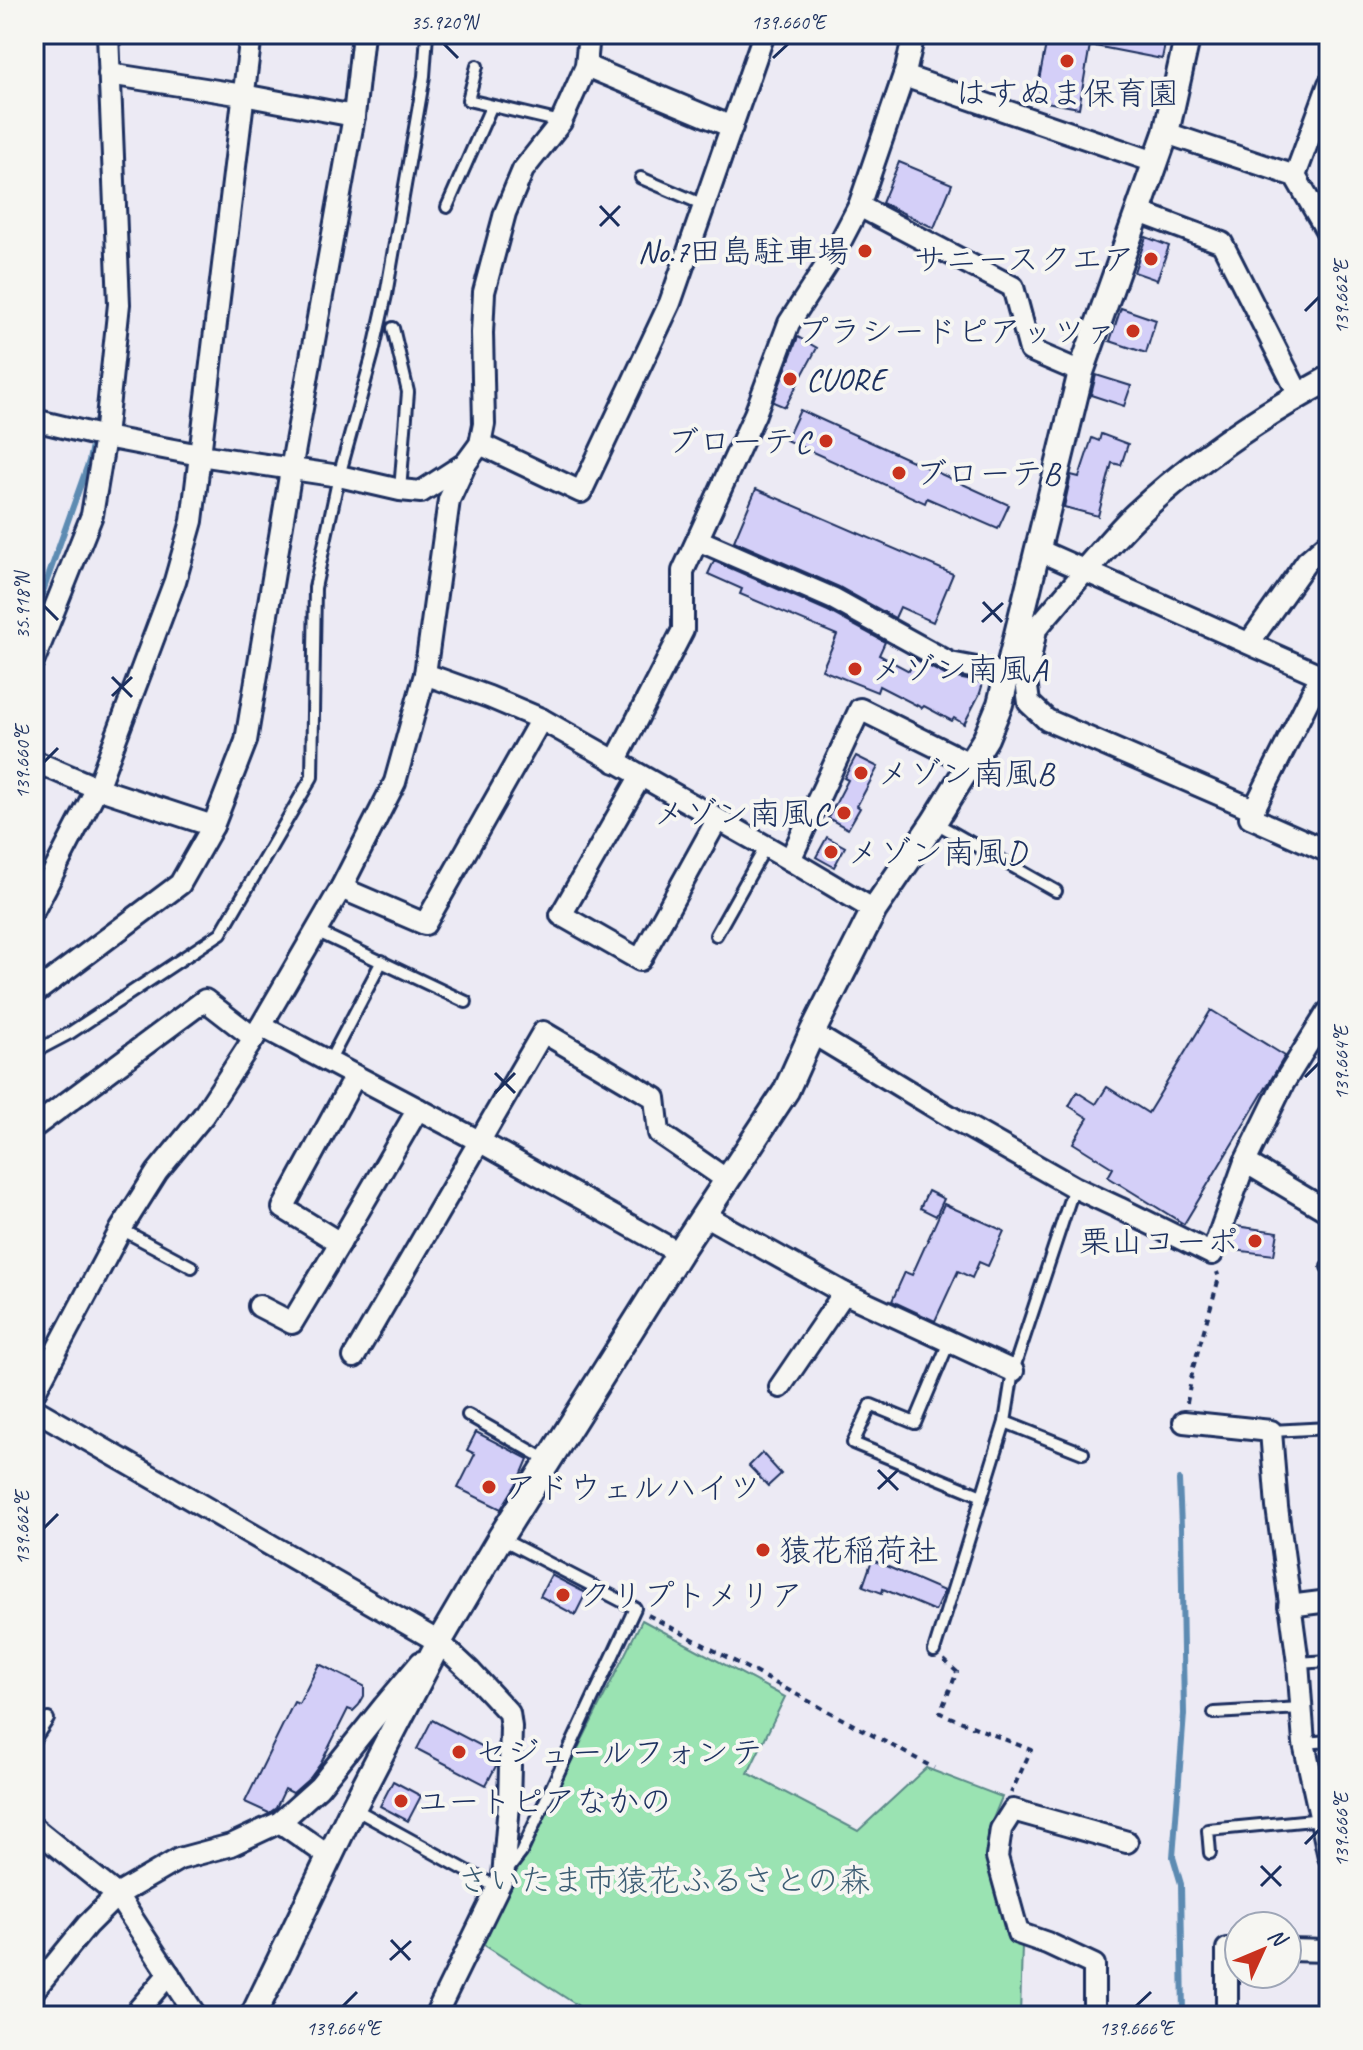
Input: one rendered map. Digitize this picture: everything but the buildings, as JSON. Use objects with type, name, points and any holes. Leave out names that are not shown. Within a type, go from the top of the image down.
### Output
[{"type":"street","points":[[34,660],[92,515],[105,437],[119,304],[108,34]]},
{"type":"street","points":[[34,910],[97,788],[175,581],[192,521],[251,34]]},
{"type":"street","points":[[34,991],[180,884],[213,826],[246,741],[354,116],[363,34]]},
{"type":"street","points":[[34,1393],[121,1229],[157,1172],[203,1116],[258,1032],[341,888],[395,782],[425,674],[449,500],[466,463],[480,444],[484,424],[484,292],[505,213],[523,170],[561,122],[586,66],[589,34]]},
{"type":"street","points":[[480,444],[581,492],[670,303],[764,34]]},
{"type":"street","points":[[615,762],[683,630],[683,571],[755,414],[789,323],[835,252],[859,206],[904,76],[914,34]]},
{"type":"street","points":[[253,2016],[353,1808],[439,1642],[500,1538],[679,1253],[786,1091],[874,910],[986,738],[1008,674],[1081,372],[1166,133],[1188,34]]},
{"type":"street","points":[[586,66],[732,127]]},
{"type":"street","points":[[109,74],[354,116]]},
{"type":"street","points":[[904,76],[1155,162]]},
{"type":"street","points":[[1295,176],[1329,84]]},
{"type":"street","points":[[1166,133],[1295,176],[1324,214],[1329,235]]},
{"type":"street","points":[[859,206],[1013,287],[1030,350],[1081,372]]},
{"type":"street","points":[[1139,212],[1222,243],[1299,395]]},
{"type":"street","points":[[1253,809],[1047,720],[1029,703],[1026,680],[1036,629],[1134,517],[1193,466],[1252,423],[1329,379]]},
{"type":"street","points":[[34,420],[105,437],[339,476],[400,490],[421,492],[466,463]]},
{"type":"street","points":[[698,540],[834,599],[950,663],[1008,674]]},
{"type":"street","points":[[1249,643],[1307,561],[1329,542]]},
{"type":"street","points":[[1038,550],[1325,677],[1250,817],[1329,852]]},
{"type":"street","points":[[425,674],[541,719],[874,910]]},
{"type":"street","points":[[790,860],[860,709],[969,763]]},
{"type":"street","points":[[341,888],[425,924],[541,719]]},
{"type":"street","points":[[34,761],[97,788],[213,826]]},
{"type":"street","points":[[640,777],[561,915],[640,960],[717,820]]},
{"type":"street","points":[[34,1127],[205,1000],[258,1032],[329,1062],[479,1141],[679,1253]]},
{"type":"street","points":[[812,1033],[1074,1187],[1212,1254],[1245,1162],[1283,1084],[1328,1014]]},
{"type":"street","points":[[354,1357],[543,1032],[655,1098],[659,1133],[727,1180]]},
{"type":"street","points":[[340,1243],[283,1208],[355,1076]]},
{"type":"street","points":[[259,1306],[292,1323],[418,1109]]},
{"type":"street","points":[[1245,1162],[1329,1212]]},
{"type":"street","points":[[704,1215],[844,1293],[1013,1371]]},
{"type":"street","points":[[780,1387],[844,1293]]},
{"type":"street","points":[[34,1409],[439,1642],[509,1713],[509,1804],[500,1883],[435,2016]]},
{"type":"street","points":[[1184,1422],[1271,1431],[1277,1507],[1298,1663],[1304,1743],[1324,1819],[1329,1857]]},
{"type":"street","points":[[1289,1606],[1329,1601]]},
{"type":"street","points":[[34,1990],[87,1925],[117,1895],[179,1859],[231,1845],[280,1822],[319,1787],[439,1642]]},
{"type":"street","points":[[1094,2016],[1094,1965],[1018,1933],[997,1857],[1001,1829],[1013,1810],[1127,1842]]},
{"type":"street","points":[[280,1822],[330,1857]]},
{"type":"street","points":[[34,1828],[117,1895],[196,2016]]},
{"type":"street","points":[[1303,1950],[1329,1951]]},
{"type":"street","points":[[133,2016],[169,1974]]},
{"type":"street","points":[[1227,1990],[1227,2016]]},
{"type":"lane","points":[[34,1052],[70,1033],[221,933],[312,777],[315,588],[339,476],[386,295],[424,76],[427,34]]},
{"type":"lane","points":[[477,66],[468,100],[561,122]]},
{"type":"lane","points":[[447,207],[491,107]]},
{"type":"lane","points":[[641,178],[704,205]]},
{"type":"lane","points":[[393,328],[408,392],[400,490]]},
{"type":"lane","points":[[934,822],[1056,891]]},
{"type":"lane","points":[[716,935],[766,846]]},
{"type":"lane","points":[[316,931],[466,1002]]},
{"type":"lane","points":[[329,1062],[382,961]]},
{"type":"lane","points":[[934,1651],[1005,1422],[1013,1371],[1074,1187]]},
{"type":"lane","points":[[121,1229],[192,1267]]},
{"type":"lane","points":[[949,1342],[915,1423],[871,1405],[853,1443],[982,1496]]},
{"type":"lane","points":[[468,1415],[549,1461]]},
{"type":"lane","points":[[1005,1422],[1083,1453]]},
{"type":"lane","points":[[1271,1431],[1329,1428]]},
{"type":"lane","points":[[353,1808],[500,1883],[521,1853],[635,1608],[500,1538]]},
{"type":"lane","points":[[1298,1663],[1329,1661]]},
{"type":"lane","points":[[1214,1713],[1301,1708]]},
{"type":"lane","points":[[34,1740],[48,1719]]},
{"type":"lane","points":[[1304,1743],[1329,1741]]},
{"type":"lane","points":[[1210,1853],[1208,1830],[1324,1819]]},
{"type":"path","points":[[1184,1422],[1193,1368],[1219,1278],[1212,1254]]},
{"type":"path","points":[[635,1608],[934,1768]]},
{"type":"path","points":[[934,1651],[957,1672],[940,1713],[1031,1750],[1006,1805]]},
{"type":"green space","name":"さいたま市猿花ふるさとの森","points":[[642,1620],[785,1697],[748,1773],[858,1831],[926,1768],[1002,1797],[988,1831],[989,1856],[1014,1938],[1022,1945],[1020,2016],[594,2016],[481,1943]]},
{"type":"waterway","points":[[34,617],[89,461],[98,412]]},
{"type":"waterway","points":[[1179,1480],[1184,1714],[1173,1857],[1181,1884],[1183,2016]]},
{"type":"place","name":"はすぬま保育園","points":[[1067,61]]},
{"type":"place","name":"No.7田島駐車場","points":[[865,251]]},
{"type":"place","name":"サニースクエア","points":[[1151,259]]},
{"type":"place","name":"プラシードピアッツァ","points":[[1133,331]]},
{"type":"place","name":"CUORE","points":[[790,379]]},
{"type":"place","name":"ブローテC","points":[[826,441]]},
{"type":"place","name":"ブローテB","points":[[899,473]]},
{"type":"place","name":"メゾン南風A","points":[[855,669]]},
{"type":"place","name":"メゾン南風B","points":[[861,773]]},
{"type":"place","name":"メゾン南風C","points":[[844,813]]},
{"type":"place","name":"メゾン南風D","points":[[831,852]]},
{"type":"place","name":"栗山コーポ","points":[[1255,1241]]},
{"type":"place","name":"アドウェルハイツ","points":[[489,1487]]},
{"type":"place","name":"猿花稲荷社","points":[[763,1550]]},
{"type":"place","name":"クリプトメリア","points":[[563,1595]]},
{"type":"place","name":"セジュールフォンテ","points":[[459,1752]]},
{"type":"place","name":"ユートピアなかの","points":[[401,1801]]}]
